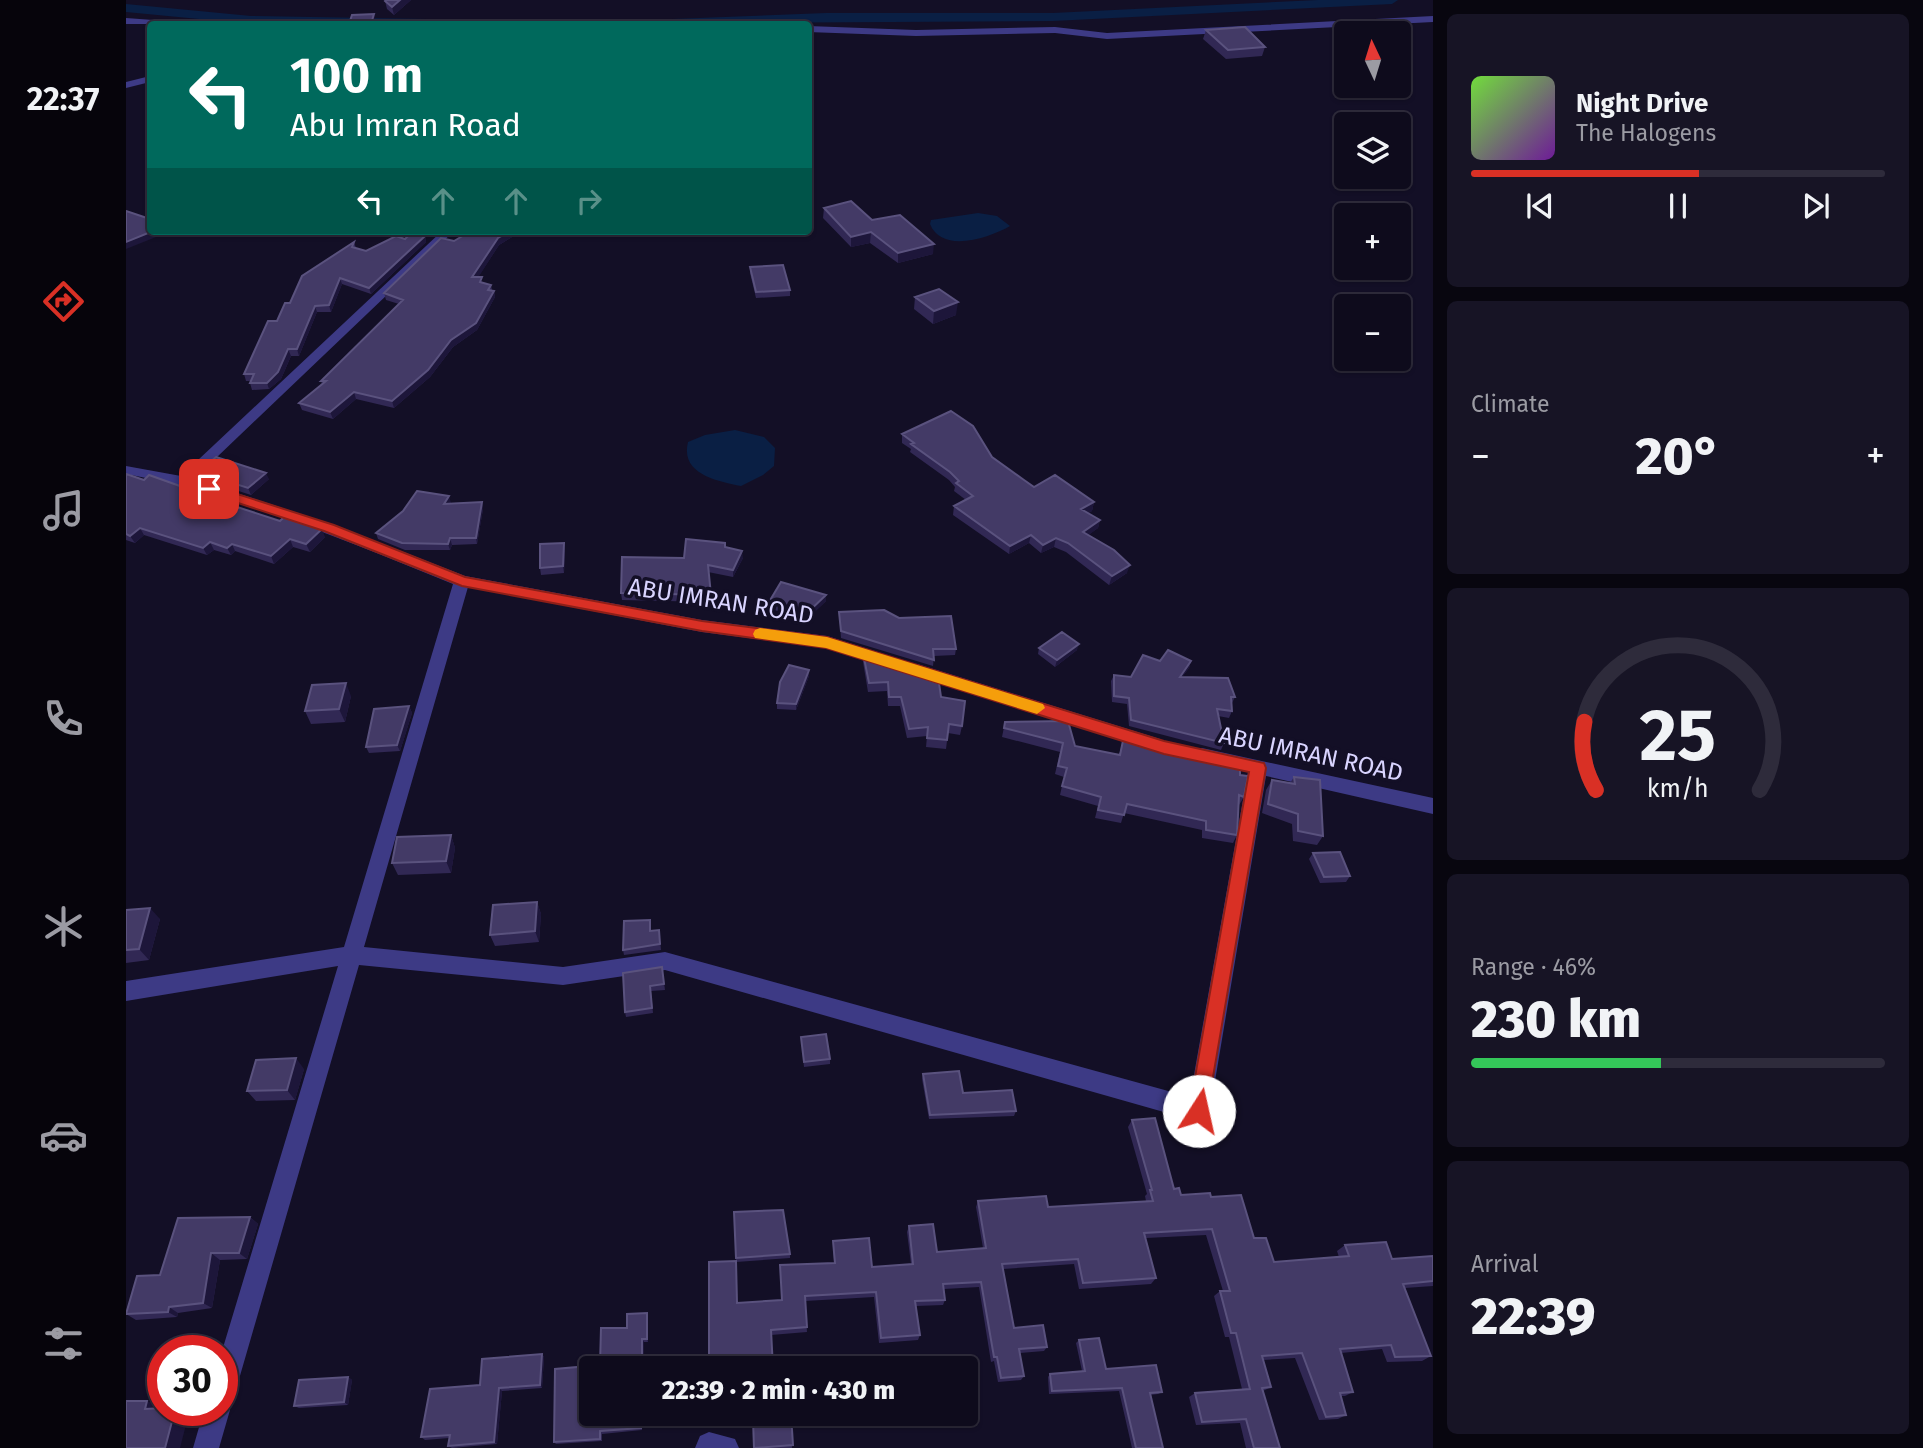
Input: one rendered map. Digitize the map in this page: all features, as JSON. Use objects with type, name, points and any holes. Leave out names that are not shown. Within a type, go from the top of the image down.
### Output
[{"type":"street","points":[[812,29],[916,33],[1055,30],[1107,36],[1433,19]]},
{"type":"street","points":[[126,21],[147,23]]},
{"type":"street","points":[[126,85],[147,80]]},
{"type":"street","points":[[184,481],[444,235]]},
{"type":"street","name":"ABU IMRAN ROAD","points":[[126,470],[184,481],[329,528],[462,582],[702,626],[827,642],[1164,747]]},
{"type":"street","points":[[238,1339],[462,582]]},
{"type":"street","name":"ABU IMRAN ROAD","points":[[1191,753],[1433,806]]},
{"type":"street","points":[[126,991],[352,955],[563,976],[664,961],[1199,1111],[1258,768]]},
{"type":"street","points":[[206,1448],[212,1426]]},
{"type":"street","points":[[708,1448],[709,1445],[726,1448]]},
{"type":"water","points":[[978,213],[997,216],[1010,226],[979,239],[955,241],[936,233],[930,224],[931,220]]},
{"type":"water","points":[[735,430],[764,437],[775,448],[774,466],[741,486],[702,474],[690,462],[687,453],[688,442],[705,435]]},
{"type":"building","points":[[386,0],[400,0],[392,7]]},
{"type":"building","points":[[374,14],[372,21],[350,21],[352,15]]},
{"type":"building","points":[[1245,27],[1265,47],[1228,50],[1206,30]]},
{"type":"building","points":[[851,201],[872,220],[900,215],[934,244],[898,253],[871,232],[851,237],[824,208]]},
{"type":"building","points":[[126,211],[147,218],[147,233],[126,242]]},
{"type":"building","points":[[409,235],[425,236],[369,288],[340,278],[329,305],[315,306],[297,349],[288,349],[278,372],[267,383],[250,383],[254,374],[244,374],[268,321],[277,321],[285,303],[290,303],[302,276],[354,242],[352,247],[366,251],[396,236],[405,239]]},
{"type":"building","points":[[464,235],[503,235],[498,238],[472,277],[482,277],[480,282],[491,285],[488,290],[494,291],[476,323],[451,340],[428,370],[392,401],[354,392],[330,412],[299,403],[326,381],[321,381],[403,300],[384,293],[441,238],[454,241]]},
{"type":"building","points":[[783,265],[790,290],[756,292],[750,267]]},
{"type":"building","points":[[939,289],[958,302],[934,311],[915,297]]},
{"type":"building","points":[[951,411],[973,426],[992,457],[1034,487],[1055,475],[1094,502],[1081,509],[1100,520],[1083,532],[1114,550],[1130,565],[1112,576],[1068,543],[1056,538],[1043,545],[1031,535],[1010,546],[954,506],[973,496],[956,483],[959,481],[950,472],[911,444],[914,443],[902,434]]},
{"type":"building","points":[[216,457],[266,473],[248,488],[198,472]]},
{"type":"building","points":[[126,474],[144,480],[149,475],[180,486],[183,483],[235,498],[228,504],[280,521],[284,517],[322,529],[306,544],[290,539],[271,556],[232,544],[227,548],[210,542],[203,548],[140,528],[130,536],[126,534]]},
{"type":"building","points":[[417,491],[449,496],[444,504],[482,502],[476,538],[450,538],[448,544],[402,543],[376,533],[403,511]]},
{"type":"building","points":[[686,539],[725,543],[725,547],[742,551],[733,570],[708,565],[711,595],[621,593],[622,557],[684,558]]},
{"type":"building","points":[[564,543],[563,566],[540,568],[540,544]]},
{"type":"building","points":[[781,582],[826,595],[805,615],[769,602]]},
{"type":"building","points":[[884,610],[899,618],[951,616],[956,649],[933,649],[934,660],[841,631],[839,612]]},
{"type":"building","points":[[1062,632],[1079,644],[1057,660],[1039,648]]},
{"type":"building","points":[[1168,650],[1191,661],[1180,677],[1228,678],[1235,697],[1231,697],[1232,711],[1217,709],[1224,743],[1131,720],[1129,698],[1114,696],[1114,675],[1131,677],[1143,655],[1160,661]]},
{"type":"building","points":[[863,653],[938,676],[941,697],[965,701],[962,726],[949,724],[947,740],[927,738],[928,727],[909,729],[901,697],[889,697],[888,682],[869,683]]},
{"type":"building","points":[[789,665],[809,670],[796,704],[777,703],[780,682]]},
{"type":"building","points":[[346,683],[339,709],[305,711],[312,685]]},
{"type":"building","points":[[409,706],[397,745],[366,747],[374,709]]},
{"type":"building","points":[[1068,721],[1075,746],[1120,755],[1124,736],[1240,764],[1240,775],[1248,776],[1244,797],[1239,795],[1237,835],[1206,830],[1206,821],[1127,804],[1124,815],[1098,810],[1101,797],[1062,786],[1067,768],[1058,766],[1063,743],[1004,728],[1005,722]]},
{"type":"building","points":[[1294,777],[1320,780],[1323,836],[1298,831],[1298,814],[1268,804],[1272,780],[1295,784]]},
{"type":"building","points":[[451,835],[446,861],[392,863],[397,837]]},
{"type":"building","points":[[1340,852],[1350,876],[1324,877],[1313,853]]},
{"type":"building","points":[[537,902],[535,931],[490,935],[493,905]]},
{"type":"building","points":[[150,908],[139,949],[126,950],[126,910]]},
{"type":"building","points":[[650,920],[650,931],[659,930],[660,944],[623,950],[624,921]]},
{"type":"building","points":[[662,967],[664,984],[650,986],[652,1008],[625,1012],[623,973]]},
{"type":"building","points":[[826,1034],[830,1059],[804,1062],[801,1037]]},
{"type":"building","points":[[296,1058],[287,1090],[247,1091],[256,1060]]},
{"type":"building","points":[[959,1071],[963,1093],[1012,1090],[1016,1111],[930,1115],[923,1074]]},
{"type":"building","points":[[1155,1118],[1174,1189],[1179,1188],[1181,1195],[1241,1195],[1254,1238],[1266,1238],[1274,1262],[1349,1256],[1345,1245],[1386,1242],[1392,1259],[1433,1256],[1433,1281],[1403,1284],[1431,1356],[1395,1357],[1391,1345],[1340,1349],[1353,1392],[1340,1393],[1346,1415],[1326,1417],[1302,1353],[1262,1356],[1271,1387],[1262,1388],[1280,1448],[1254,1448],[1246,1419],[1202,1422],[1195,1393],[1250,1389],[1236,1333],[1231,1333],[1220,1291],[1230,1291],[1212,1229],[1144,1233],[1156,1278],[1083,1283],[1078,1259],[1002,1264],[1014,1328],[1043,1325],[1047,1347],[1019,1349],[1024,1376],[1001,1378],[997,1357],[994,1357],[981,1282],[943,1284],[945,1300],[915,1301],[920,1335],[881,1338],[876,1292],[805,1296],[807,1327],[771,1330],[772,1356],[709,1356],[709,1262],[736,1261],[737,1303],[782,1300],[780,1265],[835,1263],[833,1241],[869,1238],[872,1267],[913,1264],[909,1226],[933,1224],[937,1252],[986,1248],[978,1201],[1046,1196],[1048,1207],[1153,1201],[1132,1120]]},
{"type":"building","points":[[783,1210],[790,1254],[736,1258],[734,1212]]},
{"type":"building","points":[[250,1217],[239,1253],[211,1253],[203,1303],[169,1307],[168,1312],[126,1314],[137,1276],[160,1275],[178,1218]]},
{"type":"building","points":[[647,1313],[647,1339],[642,1339],[642,1356],[600,1356],[601,1328],[627,1328],[627,1314]]},
{"type":"building","points":[[1099,1338],[1106,1369],[1156,1365],[1162,1392],[1150,1393],[1163,1448],[1136,1448],[1122,1388],[1052,1391],[1050,1374],[1085,1371],[1079,1340]]},
{"type":"building","points":[[542,1354],[540,1385],[499,1388],[494,1442],[448,1446],[450,1435],[421,1437],[430,1389],[480,1385],[482,1359]]},
{"type":"building","points":[[579,1367],[579,1426],[641,1428],[600,1431],[600,1439],[554,1442],[555,1369]]},
{"type":"building","points":[[348,1377],[344,1402],[294,1406],[299,1380]]},
{"type":"building","points":[[126,1401],[147,1401],[147,1426],[171,1426],[165,1448],[126,1448]]},
{"type":"building","points":[[753,1426],[792,1426],[793,1445],[754,1448]]},
{"type":"waterway","points":[[710,21],[826,17],[1053,17],[1392,0]]},
{"type":"waterway","points":[[126,8],[251,20],[309,21]]},
{"type":"slow traffic","points":[[760,634],[827,642],[1037,708]]},
{"type":"route","points":[[209,489],[329,528],[462,582],[702,626],[827,642],[1164,747],[1258,768],[1199,1111]]}]
